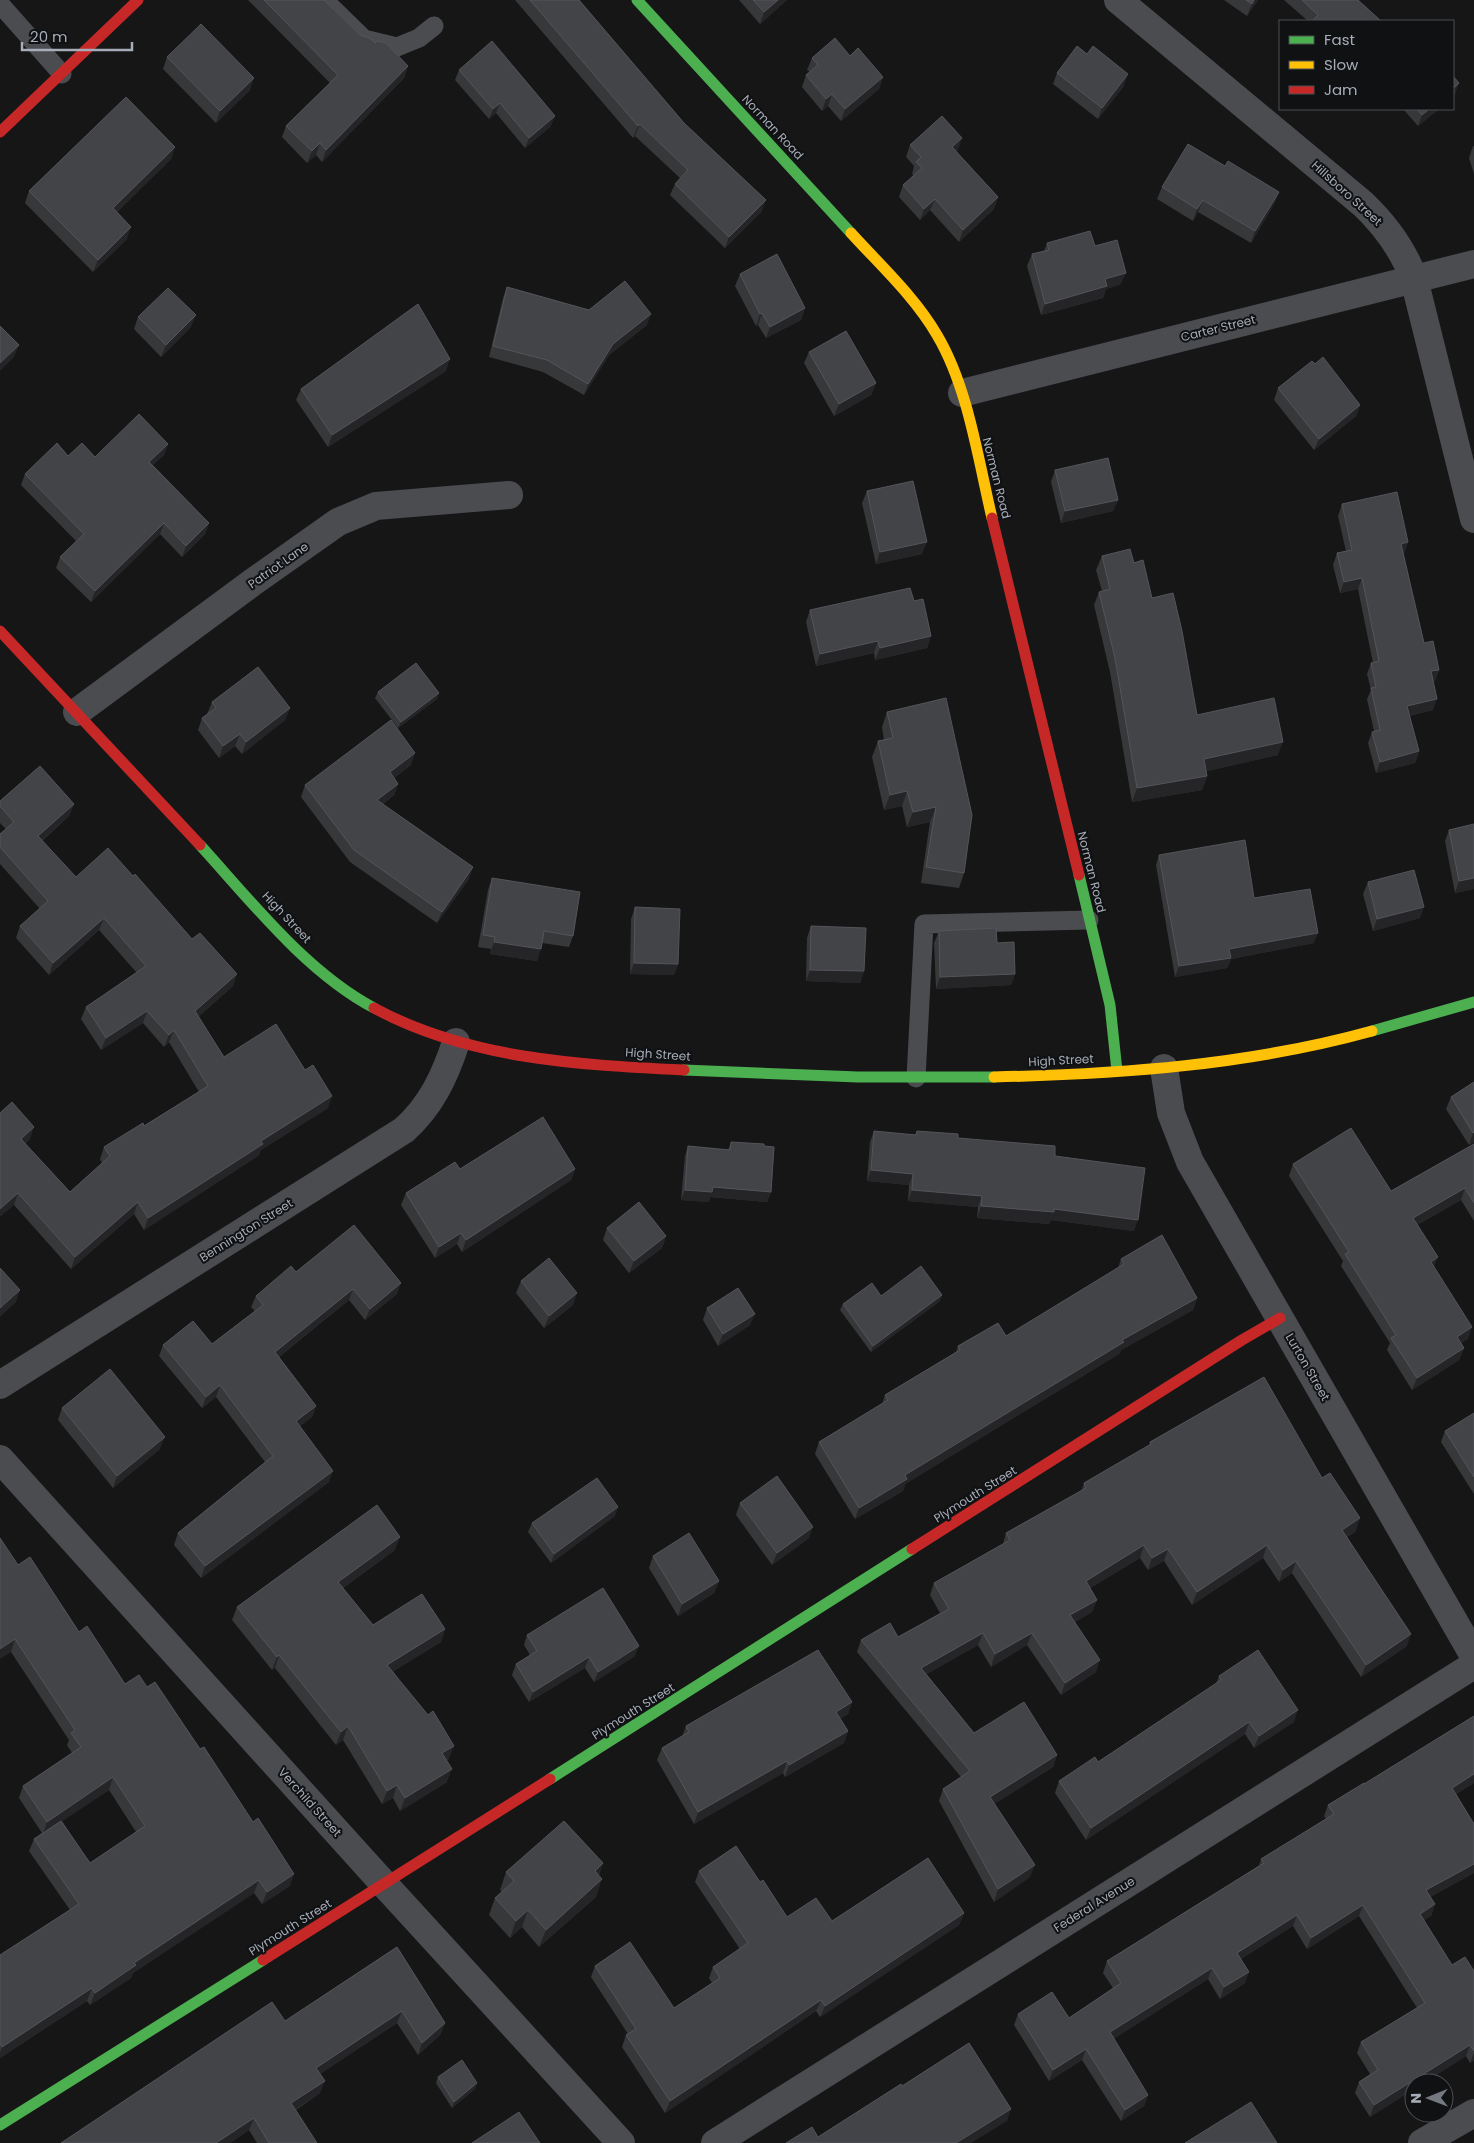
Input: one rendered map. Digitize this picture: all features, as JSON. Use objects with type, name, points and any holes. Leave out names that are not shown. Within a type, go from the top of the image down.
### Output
[{"type":"street","points":[[0,132],[138,0]]},
{"type":"street","name":"Norman Road","points":[[637,0],[914,302],[931,323],[945,346],[962,393],[1110,1005],[1117,1071]]},
{"type":"street","name":"Hillsboro Street","points":[[1118,0],[1371,211],[1400,247],[1414,279],[1474,520]]},
{"type":"street","name":"Carter Street","points":[[962,393],[1474,264]]},
{"type":"street","name":"Patriot Lane","points":[[77,712],[252,582],[338,522],[376,506],[509,495]]},
{"type":"street","name":"High Street","points":[[0,631],[287,939],[321,972],[341,988],[385,1014],[407,1025],[456,1042],[535,1057],[659,1069],[916,1078],[1022,1076],[1164,1068],[1262,1056],[1335,1042],[1474,1002]]},
{"type":"street","name":"Bennington Street","points":[[0,1385],[404,1130],[417,1118],[433,1096],[445,1073],[456,1042]]},
{"type":"street","name":"Lurton Street","points":[[1164,1068],[1171,1113],[1190,1162],[1474,1656]]},
{"type":"street","name":"Plymouth Street","points":[[0,2125],[1280,1318]]},
{"type":"street","name":"Verchild Street","points":[[0,1459],[621,2143]]},
{"type":"street","name":"Federal Avenue","points":[[715,2143],[1474,1665]]},
{"type":"street","points":[[1422,2143],[1474,2113]]},
{"type":"lane","points":[[324,0],[364,39],[397,47],[419,38],[434,26]]},
{"type":"lane","points":[[0,4],[62,74]]},
{"type":"lane","points":[[916,1078],[924,924],[1089,920]]},
{"type":"building","points":[[264,0],[324,0],[360,35],[371,39],[375,43],[377,41],[386,43],[408,66],[326,150],[320,143],[312,151],[286,126],[338,75]]},
{"type":"building","points":[[530,0],[579,0],[684,123],[766,200],[729,237],[675,184],[688,170],[640,124],[638,126]]},
{"type":"building","points":[[753,0],[778,0],[764,12]]},
{"type":"building","points":[[1246,0],[1254,0],[1252,4]]},
{"type":"building","points":[[1302,0],[1358,0],[1380,20],[1313,20],[1318,15]]},
{"type":"building","points":[[201,24],[254,78],[220,111],[167,57]]},
{"type":"building","points":[[835,38],[850,56],[858,48],[883,77],[845,109],[832,94],[826,99],[806,75],[818,65],[812,58]]},
{"type":"building","points":[[492,41],[555,116],[529,138],[500,103],[493,109],[459,70]]},
{"type":"building","points":[[1077,46],[1087,54],[1093,46],[1128,74],[1102,108],[1057,73]]},
{"type":"building","points":[[1454,77],[1459,83],[1454,88]]},
{"type":"building","points":[[126,97],[175,147],[113,208],[131,227],[98,260],[29,191]]},
{"type":"building","points":[[1418,110],[1428,110],[1422,115]]},
{"type":"building","points":[[942,116],[962,138],[952,147],[998,197],[963,230],[935,199],[924,209],[903,185],[922,168],[916,162],[921,157],[910,145]]},
{"type":"building","points":[[1188,144],[1225,166],[1228,161],[1279,192],[1255,231],[1203,200],[1197,209],[1162,187]]},
{"type":"building","points":[[1090,231],[1095,246],[1117,240],[1126,273],[1105,279],[1107,286],[1045,304],[1032,254],[1049,250],[1047,243]]},
{"type":"building","points":[[777,254],[805,308],[770,327],[762,313],[760,314],[740,274]]},
{"type":"building","points":[[625,281],[651,314],[613,344],[588,384],[547,360],[493,346],[507,287],[589,310]]},
{"type":"building","points":[[168,288],[196,315],[166,345],[138,317]]},
{"type":"building","points":[[418,304],[450,359],[332,435],[301,389]]},
{"type":"building","points":[[0,326],[19,345],[0,363]]},
{"type":"building","points":[[846,331],[876,383],[839,404],[809,352]]},
{"type":"building","points":[[1323,357],[1360,405],[1319,439],[1278,388],[1312,361],[1315,364]]},
{"type":"building","points":[[139,414],[168,444],[149,462],[209,523],[186,546],[164,523],[95,591],[60,557],[84,534],[25,474],[57,443],[68,456],[82,443],[95,457]]},
{"type":"building","points":[[1108,458],[1118,500],[1065,511],[1055,470]]},
{"type":"building","points":[[913,481],[927,542],[880,552],[867,491]]},
{"type":"building","points":[[1397,492],[1408,542],[1401,544],[1424,643],[1433,641],[1439,670],[1431,671],[1437,699],[1407,706],[1419,751],[1380,762],[1372,732],[1380,730],[1371,688],[1376,687],[1371,663],[1379,661],[1362,578],[1344,582],[1337,553],[1352,550],[1342,504]]},
{"type":"building","points":[[1130,549],[1134,563],[1143,560],[1152,598],[1173,593],[1197,715],[1274,698],[1283,742],[1204,759],[1207,776],[1137,788],[1115,658],[1099,592],[1110,589],[1102,556]]},
{"type":"building","points":[[910,588],[914,601],[923,599],[931,636],[880,648],[878,641],[820,654],[810,610]]},
{"type":"building","points":[[416,663],[439,693],[401,722],[378,692]]},
{"type":"building","points":[[258,667],[290,708],[246,742],[240,734],[223,746],[202,718],[216,708],[212,702]]},
{"type":"building","points":[[946,698],[972,815],[964,873],[926,867],[936,807],[913,812],[907,791],[890,795],[878,741],[893,738],[887,712]]},
{"type":"building","points":[[391,720],[415,753],[390,772],[398,784],[377,800],[473,867],[442,912],[354,850],[305,785]]},
{"type":"building","points":[[40,766],[74,804],[38,836],[76,877],[108,848],[133,876],[135,874],[192,939],[200,933],[237,974],[195,1011],[224,1057],[276,1024],[305,1070],[313,1065],[332,1096],[261,1141],[263,1144],[148,1218],[138,1202],[75,1257],[18,1193],[0,1209],[0,1113],[12,1102],[34,1127],[21,1139],[70,1192],[110,1156],[104,1147],[143,1123],[144,1126],[208,1086],[174,1030],[169,1035],[147,1011],[106,1038],[86,1007],[146,966],[104,918],[53,963],[20,926],[48,901],[0,847],[0,834],[14,822],[0,806],[0,801]]},
{"type":"building","points":[[1474,824],[1474,878],[1459,881],[1449,830]]},
{"type":"building","points":[[1245,840],[1254,898],[1310,889],[1318,933],[1229,949],[1231,958],[1179,966],[1159,855]]},
{"type":"building","points":[[1414,870],[1424,907],[1377,919],[1368,882]]},
{"type":"building","points":[[492,878],[580,892],[573,936],[544,931],[541,949],[494,942],[495,937],[483,935]]},
{"type":"building","points":[[635,907],[680,909],[678,964],[634,963]]},
{"type":"building","points":[[811,926],[866,928],[864,971],[810,970]]},
{"type":"building","points":[[996,928],[997,943],[1014,942],[1015,974],[940,977],[939,931]]},
{"type":"building","points":[[1474,1082],[1474,1132],[1473,1133],[1451,1097]]},
{"type":"building","points":[[543,1117],[575,1169],[466,1240],[461,1233],[439,1247],[406,1193],[455,1162],[460,1169]]},
{"type":"building","points":[[1351,1128],[1391,1191],[1474,1144],[1474,1203],[1465,1188],[1413,1218],[1438,1257],[1431,1262],[1472,1327],[1457,1337],[1464,1348],[1417,1378],[1391,1338],[1396,1335],[1345,1254],[1349,1252],[1293,1164]]},
{"type":"building","points":[[874,1131],[916,1135],[917,1131],[958,1134],[958,1138],[1055,1146],[1055,1156],[1145,1168],[1138,1220],[1054,1209],[1054,1212],[981,1206],[982,1196],[912,1190],[913,1174],[871,1170]]},
{"type":"building","points":[[731,1142],[764,1144],[764,1146],[774,1147],[771,1192],[713,1187],[712,1192],[685,1190],[688,1146],[730,1150]]},
{"type":"building","points":[[639,1202],[666,1236],[634,1261],[607,1228]]},
{"type":"building","points":[[354,1225],[401,1283],[370,1309],[353,1289],[275,1352],[316,1406],[296,1421],[333,1471],[205,1566],[178,1533],[273,1456],[220,1385],[206,1397],[163,1345],[193,1321],[212,1344],[263,1305],[256,1296],[291,1266],[296,1272]]},
{"type":"building","points":[[1162,1235],[1197,1298],[1122,1340],[1124,1342],[905,1475],[907,1479],[859,1508],[819,1442],[888,1400],[885,1395],[960,1350],[958,1346],[998,1323],[1006,1336],[1124,1264],[1121,1259]]},
{"type":"building","points":[[549,1258],[577,1293],[549,1316],[521,1281]]},
{"type":"building","points":[[921,1266],[942,1295],[873,1346],[843,1304],[872,1283],[881,1296]]},
{"type":"building","points":[[0,1268],[20,1290],[0,1308]]},
{"type":"building","points":[[738,1288],[755,1314],[723,1334],[707,1308]]},
{"type":"building","points":[[110,1369],[165,1437],[117,1476],[62,1408]]},
{"type":"building","points":[[1264,1377],[1322,1478],[1330,1473],[1360,1518],[1342,1530],[1411,1634],[1366,1665],[1296,1561],[1283,1570],[1267,1545],[1197,1592],[1168,1549],[1152,1558],[1144,1545],[1086,1581],[1097,1600],[1070,1615],[1100,1660],[1065,1683],[1032,1633],[995,1654],[983,1633],[921,1668],[974,1733],[1024,1702],[1057,1755],[990,1797],[1035,1865],[998,1889],[943,1789],[970,1771],[861,1640],[890,1623],[898,1637],[949,1609],[934,1583],[1010,1540],[1006,1533],[1086,1488],[1084,1483],[1151,1444],[1150,1442]]},
{"type":"building","points":[[1474,1413],[1474,1477],[1445,1431]]},
{"type":"building","points":[[777,1476],[813,1527],[777,1553],[740,1503]]},
{"type":"building","points":[[597,1478],[618,1507],[554,1554],[532,1523]]},
{"type":"building","points":[[377,1505],[400,1537],[338,1582],[373,1625],[422,1594],[445,1629],[387,1665],[428,1715],[433,1711],[454,1746],[442,1753],[452,1769],[405,1798],[397,1785],[387,1791],[348,1726],[341,1732],[279,1655],[277,1657],[237,1607]]},
{"type":"building","points":[[689,1533],[719,1581],[682,1604],[653,1556]]},
{"type":"building","points":[[0,1538],[18,1565],[30,1557],[79,1632],[87,1626],[125,1684],[139,1675],[147,1687],[155,1682],[200,1749],[204,1747],[253,1822],[258,1818],[294,1874],[267,1892],[259,1880],[134,1963],[136,1965],[95,1993],[92,1988],[2,2047],[0,2043],[0,1955],[79,1904],[34,1839],[61,1821],[90,1863],[145,1826],[113,1777],[47,1822],[23,1786],[81,1747],[71,1733],[75,1730],[15,1639],[0,1649]]},
{"type":"building","points":[[603,1588],[639,1646],[598,1672],[589,1657],[533,1692],[516,1664],[537,1651],[527,1635]]},
{"type":"building","points":[[818,1650],[852,1702],[836,1712],[848,1731],[789,1765],[787,1761],[698,1812],[662,1748],[689,1732],[686,1726]]},
{"type":"building","points":[[1258,1650],[1298,1710],[1259,1736],[1249,1722],[1091,1828],[1059,1781],[1095,1757],[1098,1762],[1221,1680],[1219,1676]]},
{"type":"building","points":[[1474,1716],[1474,1774],[1452,1788],[1474,1824],[1474,1864],[1426,1890],[1435,1904],[1420,1914],[1452,1965],[1465,1957],[1474,1971],[1474,2051],[1470,2045],[1425,2073],[1404,2073],[1404,2086],[1374,2105],[1359,2082],[1378,2070],[1361,2042],[1425,2003],[1363,1905],[1311,1938],[1297,1915],[1237,1953],[1249,1972],[1224,1987],[1212,1968],[1110,2032],[1148,2095],[1125,2110],[1086,2049],[1053,2070],[1018,2014],[1052,1992],[1069,2018],[1121,1983],[1107,1961],[1264,1863],[1261,1859],[1334,1814],[1328,1805]]},
{"type":"building","points":[[564,1821],[603,1863],[595,1871],[602,1879],[546,1930],[528,1910],[516,1921],[495,1898],[514,1881],[506,1872]]},
{"type":"building","points":[[736,1846],[760,1882],[763,1880],[787,1917],[816,1898],[832,1921],[928,1858],[964,1913],[825,2006],[821,2000],[670,2101],[626,2035],[636,2029],[595,1966],[630,1942],[674,2008],[720,1978],[713,1967],[748,1943],[699,1871]]},
{"type":"building","points":[[397,1947],[445,2023],[422,2043],[402,2011],[316,2068],[325,2081],[291,2103],[317,2143],[269,2143],[254,2118],[216,2143],[61,2143],[272,2002],[285,2021]]},
{"type":"building","points":[[969,2043],[1011,2109],[956,2143],[786,2143],[812,2127],[818,2137]]},
{"type":"building","points":[[462,2060],[477,2083],[454,2102],[438,2077]]},
{"type":"building","points":[[1251,2102],[1277,2143],[1185,2143]]},
{"type":"building","points":[[519,2112],[540,2143],[472,2143]]},
{"type":"traffic: fast","points":[[637,0],[851,233]]},
{"type":"traffic: fast","points":[[200,845],[260,912],[303,955],[349,993],[374,1008]]},
{"type":"traffic: fast","points":[[1079,875],[1110,1005],[1117,1071]]},
{"type":"traffic: fast","points":[[1372,1031],[1474,1002]]},
{"type":"traffic: fast","points":[[684,1070],[858,1077],[994,1077]]},
{"type":"traffic: fast","points":[[550,1779],[912,1549]]},
{"type":"traffic: fast","points":[[0,2125],[263,1960]]},
{"type":"traffic: slow","points":[[851,233],[897,282],[918,308],[948,355],[957,377],[971,424],[992,518]]},
{"type":"traffic: slow","points":[[994,1077],[1042,1076],[1185,1066],[1279,1052],[1326,1043],[1372,1031]]},
{"type":"traffic: jam","points":[[0,132],[138,0]]},
{"type":"traffic: jam","points":[[992,518],[1079,875]]},
{"type":"traffic: jam","points":[[0,631],[200,845]]},
{"type":"traffic: jam","points":[[374,1008],[410,1025],[486,1049],[565,1062],[684,1070]]},
{"type":"traffic: jam","points":[[912,1549],[1242,1340],[1280,1318]]},
{"type":"traffic: jam","points":[[263,1960],[550,1779]]}]
